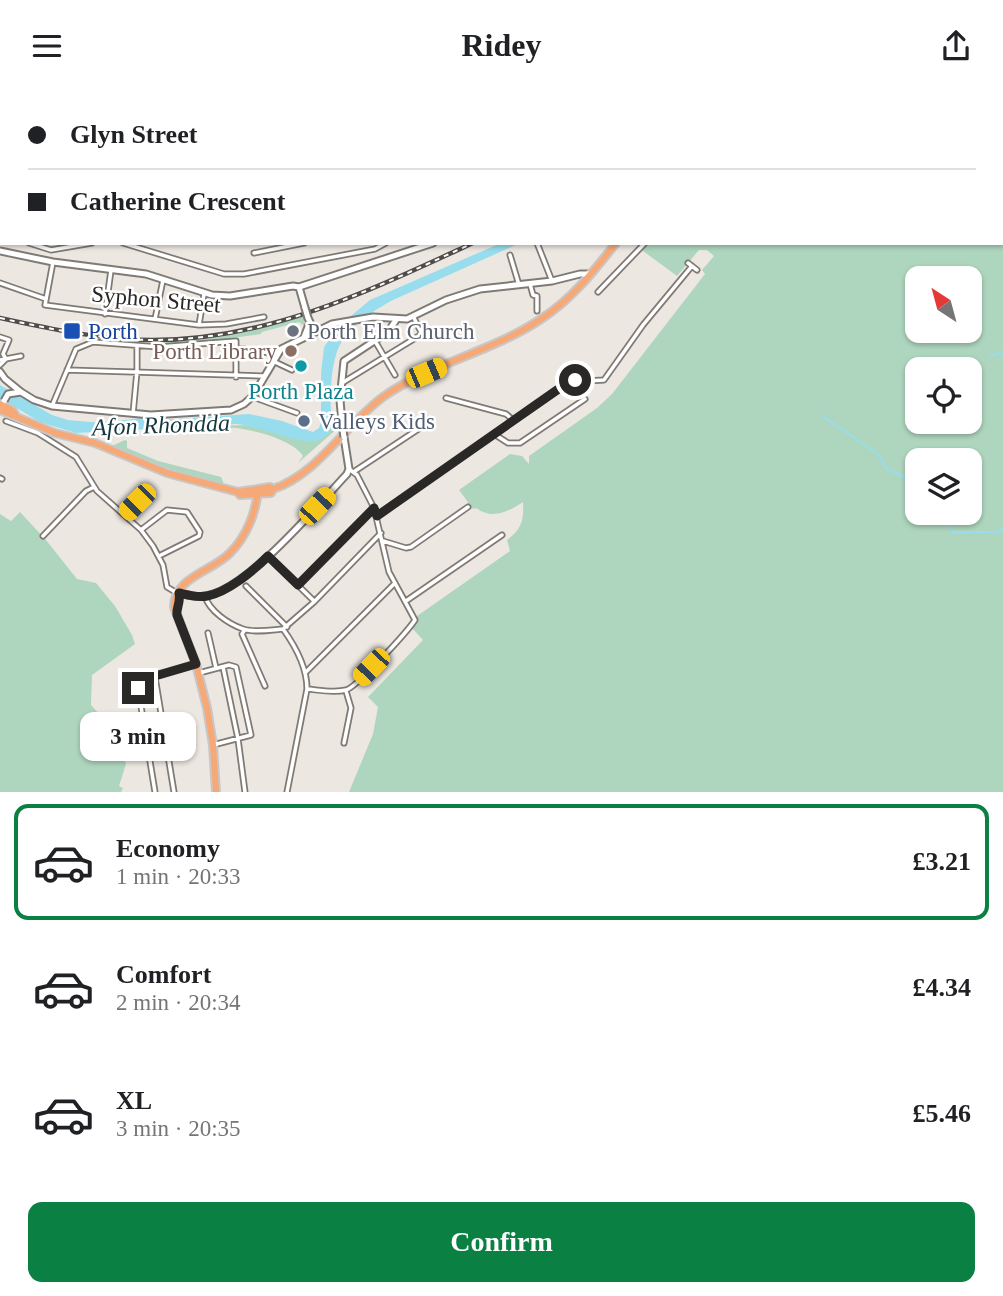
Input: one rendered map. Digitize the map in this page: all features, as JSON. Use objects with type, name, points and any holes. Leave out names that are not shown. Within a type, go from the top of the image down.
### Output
[{"type":"main road","points":[[0,251],[53,262],[146,274],[204,294],[230,296],[299,287],[428,245]]},
{"type":"main road","points":[[240,494],[242,490],[271,493],[273,489],[292,481],[306,471],[356,419],[385,396],[418,377],[502,341],[541,320],[558,308],[614,245]]},
{"type":"main road","points":[[0,372],[13,392],[52,407],[151,415],[231,409],[244,404],[253,396],[283,348],[323,328],[373,317],[396,320],[413,316],[465,293],[591,274]]},
{"type":"main road","points":[[299,287],[309,320],[304,337]]},
{"type":"main road","points":[[309,320],[323,328]]},
{"type":"main road","points":[[179,593],[201,596],[244,577],[352,470],[342,424],[341,384],[344,361],[393,328],[396,320]]},
{"type":"main road","points":[[5,379],[13,392]]},
{"type":"main road","points":[[13,392],[1,405],[11,416],[55,433],[95,443],[167,473],[240,494],[252,509]]},
{"type":"main road","points":[[216,792],[213,745],[196,664],[177,610],[179,593],[190,579],[221,562],[246,533],[252,509],[256,506],[256,492]]},
{"type":"main road","points":[[190,579],[190,587],[201,596]]},
{"type":"street","points":[[35,245],[51,250],[80,245]]},
{"type":"street","points":[[130,245],[225,274],[252,274],[375,250],[383,245]]},
{"type":"street","points":[[254,253],[294,245]]},
{"type":"street","points":[[374,245],[375,250]]},
{"type":"street","points":[[538,245],[552,281]]},
{"type":"street","points":[[598,292],[643,245]]},
{"type":"street","points":[[510,255],[519,285]]},
{"type":"street","points":[[0,283],[46,299],[53,262]]},
{"type":"street","points":[[377,516],[570,382],[604,380],[690,265],[697,270]]},
{"type":"street","points":[[105,314],[111,270]]},
{"type":"street","points":[[155,319],[163,279]]},
{"type":"street","points":[[530,283],[533,295],[537,296],[537,311]]},
{"type":"street","points":[[199,325],[204,294]]},
{"type":"street","name":"Syphon Street","points":[[46,299],[45,305],[199,325],[226,324],[264,317]]},
{"type":"street","points":[[341,384],[422,334],[413,316]]},
{"type":"street","points":[[0,337],[9,340],[4,354],[6,359]]},
{"type":"street","points":[[52,407],[76,349],[90,344],[178,347],[236,341],[236,377]]},
{"type":"street","points":[[375,341],[394,375]]},
{"type":"street","points":[[132,414],[137,346]]},
{"type":"street","points":[[237,348],[277,354]]},
{"type":"street","points":[[0,362],[21,356]]},
{"type":"street","points":[[273,361],[292,370]]},
{"type":"street","points":[[67,370],[258,378],[265,375]]},
{"type":"street","points":[[253,396],[297,413]]},
{"type":"street","points":[[446,398],[506,414],[514,420]]},
{"type":"street","points":[[494,434],[508,443],[520,443],[585,399]]},
{"type":"street","points":[[6,421],[38,433],[68,451],[84,468],[94,487],[141,530],[159,556],[167,587],[179,593]]},
{"type":"street","points":[[307,689],[346,690],[354,685],[410,627],[415,618],[389,572],[377,516],[352,470],[420,428]]},
{"type":"street","points":[[68,451],[73,446]]},
{"type":"street","points":[[43,536],[86,491],[94,487]]},
{"type":"street","points":[[124,515],[144,494]]},
{"type":"street","points":[[383,541],[411,547],[468,507]]},
{"type":"street","points":[[298,585],[374,508]]},
{"type":"street","points":[[141,530],[167,510],[187,512],[200,532],[199,535],[159,556]]},
{"type":"street","points":[[201,596],[217,614],[244,630],[285,629],[381,533]]},
{"type":"street","points":[[405,601],[502,535]]},
{"type":"street","points":[[268,556],[314,602]]},
{"type":"street","points":[[306,672],[394,583]]},
{"type":"street","points":[[246,586],[285,629],[306,672],[307,689],[287,792]]},
{"type":"street","points":[[244,630],[242,634],[265,686]]},
{"type":"street","points":[[208,633],[216,668]]},
{"type":"street","points":[[155,792],[138,688],[155,676],[196,664]]},
{"type":"street","points":[[198,673],[233,665],[236,667],[243,695],[251,736],[213,745]]},
{"type":"street","points":[[223,667],[239,739],[245,792]]},
{"type":"street","points":[[155,676],[174,792]]},
{"type":"street","points":[[344,743],[351,708],[346,690]]},
{"type":"street","points":[[120,722],[147,735]]},
{"type":"green space","points":[[643,245],[1003,245],[1003,792],[349,792],[373,734],[378,707],[368,697],[423,640],[412,628],[417,616],[510,551],[507,540],[521,524],[523,502],[506,511],[488,514],[473,509],[459,490],[510,454],[522,456],[529,464],[529,456],[597,408],[612,394],[705,274],[702,270],[714,256],[707,250],[699,250],[677,276],[639,248]]},
{"type":"green space","points":[[305,316],[304,326],[299,322],[261,334],[216,342],[162,346],[162,341],[206,339]]},
{"type":"green space","points":[[331,413],[338,413],[339,427],[298,463],[303,456],[282,441],[244,429],[209,426],[251,425],[306,441],[333,425]]},
{"type":"green space","points":[[125,440],[127,448],[158,461],[221,477],[224,484],[180,473],[112,446]]},
{"type":"green space","points":[[20,512],[77,579],[96,583],[115,606],[132,635],[135,644],[92,675],[91,705],[112,728],[126,764],[119,786],[123,788],[121,792],[0,792],[0,514],[11,521]]},
{"type":"water","name":"Afon Rhondda","points":[[496,245],[516,245],[393,300],[355,326],[342,341],[334,364],[331,389],[332,427],[327,435],[317,440],[306,441],[236,424],[76,433],[40,422],[0,398],[0,385],[52,415],[68,420],[102,423],[140,418],[160,420],[249,414],[282,421],[313,432],[319,428],[321,422],[324,347],[339,326],[370,300]]},
{"type":"waterway","points":[[990,356],[1003,352]]},
{"type":"waterway","points":[[821,415],[878,454],[886,468],[905,478]]},
{"type":"waterway","points":[[950,525],[953,532],[996,532],[1003,529]]},
{"type":"railway","points":[[0,318],[76,333],[134,340],[196,338],[278,322],[318,309],[469,245]]},
{"type":"place","name":"Porth","points":[[72,331]]},
{"type":"place","name":"Porth Elm Church","points":[[293,331]]},
{"type":"place","name":"Porth Library","points":[[291,351]]},
{"type":"place","name":"Porth Plaza","points":[[301,366]]},
{"type":"place","name":"Valleys Kids","points":[[304,421]]},
{"type":"route","points":[[138,688],[155,676],[196,664],[177,615],[179,593],[197,596],[213,594],[256,569],[268,556],[298,585],[374,508],[377,516],[575,380]]}]
